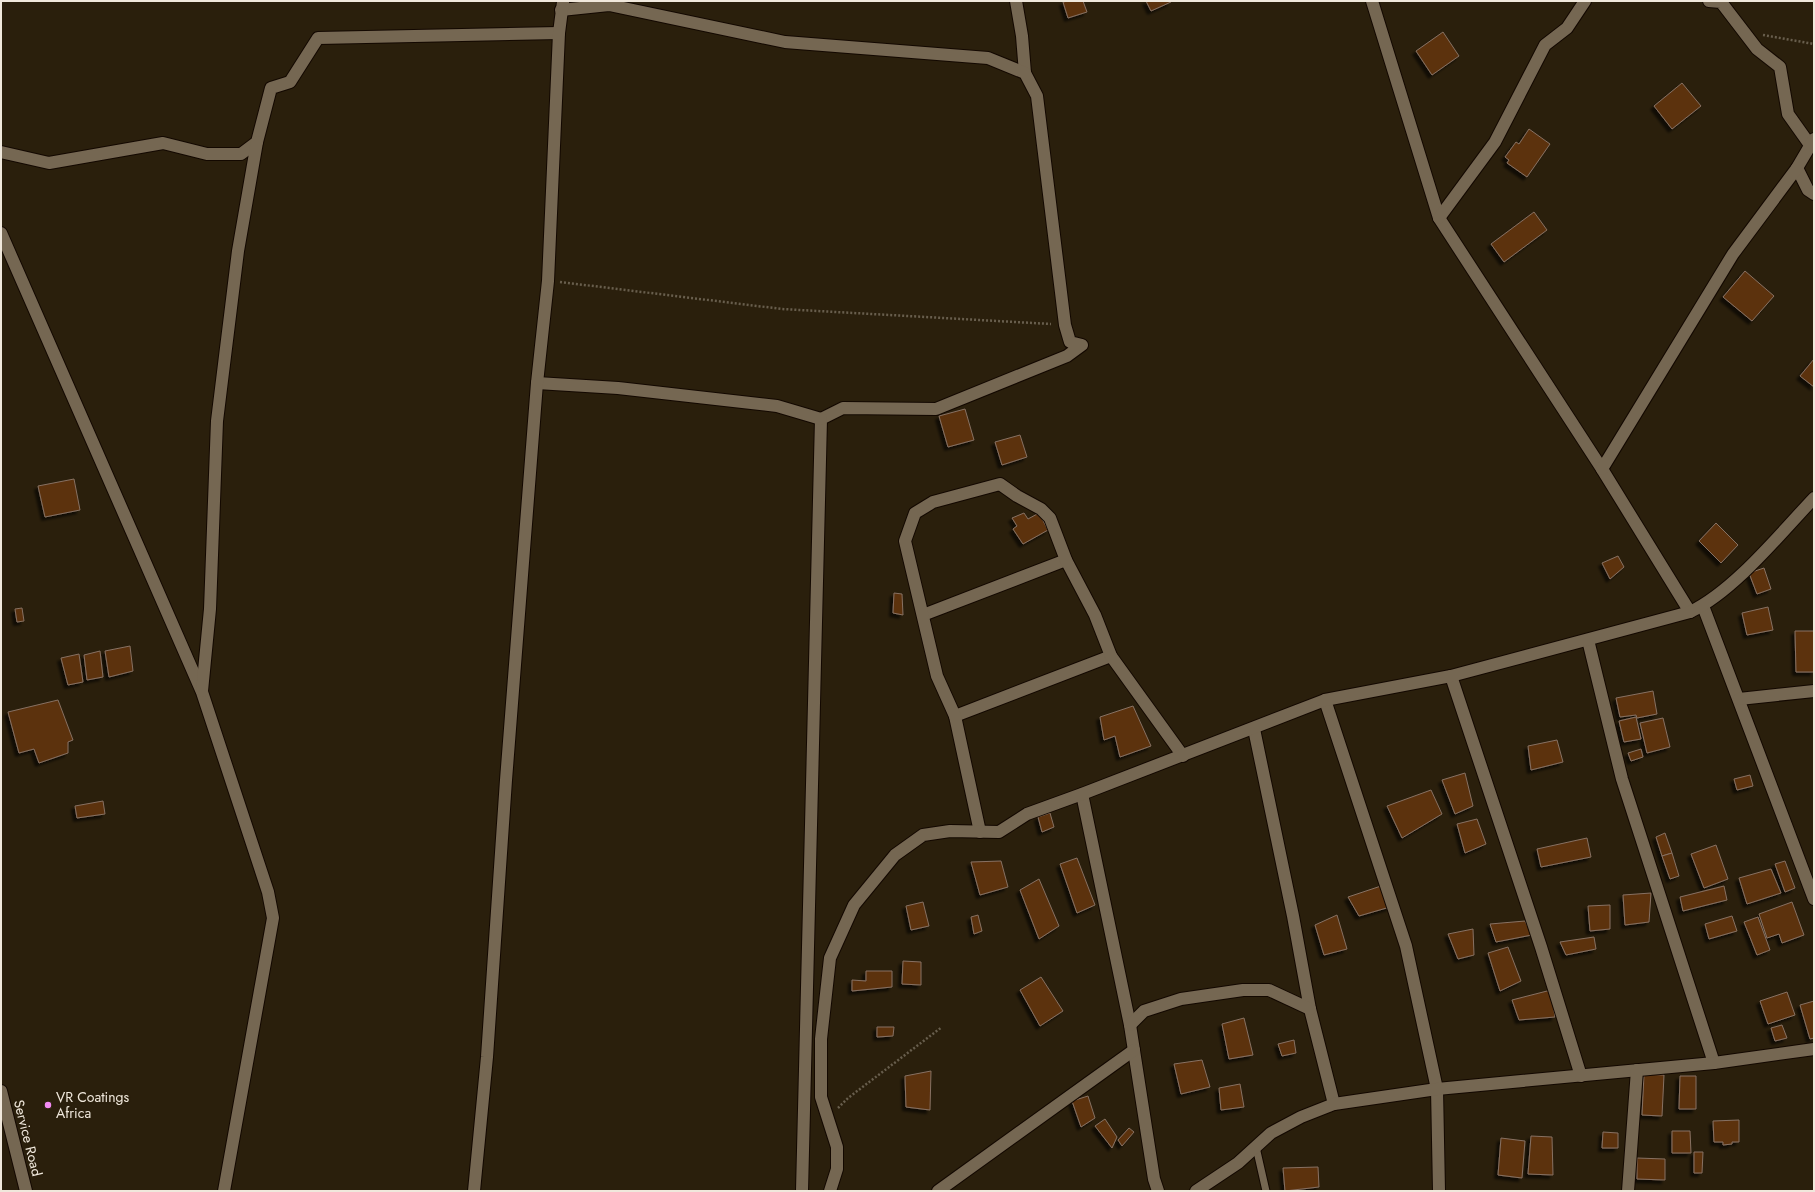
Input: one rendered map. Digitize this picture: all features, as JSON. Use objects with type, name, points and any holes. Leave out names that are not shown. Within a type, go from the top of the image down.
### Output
[{"type":"street","points":[[537,382],[618,388],[777,406],[820,419],[843,408],[936,409],[1067,356],[1082,345],[1070,342],[1065,325],[1037,96],[1025,73],[1022,36],[1016,1]]},
{"type":"street","points":[[1372,1],[1439,218],[1602,469],[1690,612]]},
{"type":"street","points":[[1439,218],[1495,142],[1545,45],[1566,28],[1586,1]]},
{"type":"street","points":[[1602,469],[1733,254],[1797,168],[1812,142],[1788,114],[1780,67],[1757,49],[1721,2],[1709,1]]},
{"type":"street","points":[[474,1191],[487,1057],[505,788],[537,382],[548,280],[559,33],[562,5],[607,3],[785,42],[988,58],[1025,73]]},
{"type":"street","points":[[202,692],[210,609],[217,421],[238,251],[257,142],[271,88],[290,82],[318,38],[559,33]]},
{"type":"street","points":[[1,152],[49,163],[163,143],[207,154],[241,154],[257,142]]},
{"type":"street","points":[[1797,168],[1808,190],[1814,194]]},
{"type":"street","points":[[1,233],[202,692],[268,892],[273,918],[224,1191]]},
{"type":"street","points":[[802,1191],[820,419]]},
{"type":"street","points":[[980,832],[955,716],[938,676],[905,541],[915,513],[933,502],[1000,484],[1017,496],[1041,509],[1050,518],[1066,560],[1095,615],[1111,656],[1183,756]]},
{"type":"street","points":[[830,1191],[837,1169],[837,1146],[820,1097],[821,1039],[830,958],[854,905],[895,855],[923,835],[950,831],[999,832],[1027,814],[1254,729],[1325,700],[1451,676],[1690,612],[1703,606],[1743,573],[1814,498]]},
{"type":"street","points":[[923,615],[1066,560]]},
{"type":"street","points":[[1703,606],[1813,893]]},
{"type":"street","points":[[1588,640],[1622,779],[1714,1063]]},
{"type":"street","points":[[955,716],[1111,656]]},
{"type":"street","points":[[1451,676],[1541,947],[1581,1076]]},
{"type":"street","points":[[1739,699],[1814,691]]},
{"type":"street","points":[[1325,700],[1406,946],[1437,1089],[1439,1191]]},
{"type":"street","points":[[1254,729],[1293,916],[1310,1009],[1334,1104]]},
{"type":"street","points":[[1082,794],[1130,1025],[1154,1179],[1158,1191]]},
{"type":"street","points":[[1130,1025],[1144,1012],[1181,999],[1243,990],[1269,990],[1310,1009]]},
{"type":"street","points":[[1196,1191],[1238,1163],[1271,1133],[1295,1120],[1334,1104],[1437,1089],[1714,1063],[1814,1049]]},
{"type":"street","points":[[938,1191],[1134,1050]]},
{"type":"street","points":[[1628,1191],[1637,1070]]},
{"type":"street","name":"Service Road","points":[[1,1091],[26,1191]]},
{"type":"lane","points":[[1256,1147],[1266,1191]]},
{"type":"path","points":[[1742,29],[1767,36],[1814,44]]},
{"type":"path","points":[[548,280],[782,309],[1065,325]]},
{"type":"path","points":[[827,1118],[848,1098],[942,1027]]},
{"type":"building","points":[[1083,1],[1087,12],[1068,18],[1063,2]]},
{"type":"building","points":[[1146,1],[1170,1],[1171,2],[1151,11]]},
{"type":"building","points":[[1443,32],[1459,56],[1432,75],[1416,51]]},
{"type":"building","points":[[1682,83],[1701,106],[1672,129],[1654,106]]},
{"type":"building","points":[[1529,129],[1550,144],[1527,177],[1507,163],[1509,160],[1505,157],[1516,142],[1519,144]]},
{"type":"building","points":[[1534,212],[1547,230],[1504,262],[1491,244]]},
{"type":"building","points":[[1745,271],[1774,296],[1752,321],[1723,297]]},
{"type":"building","points":[[1814,359],[1814,387],[1800,376]]},
{"type":"building","points":[[965,409],[974,440],[948,447],[939,416]]},
{"type":"building","points":[[1020,435],[1027,457],[1002,465],[995,442]]},
{"type":"building","points":[[74,479],[80,510],[45,517],[38,486]]},
{"type":"building","points":[[1024,513],[1028,519],[1039,513],[1048,530],[1023,544],[1013,529],[1017,526],[1012,518]]},
{"type":"building","points":[[1716,523],[1738,545],[1721,563],[1699,541]]},
{"type":"building","points":[[1618,556],[1624,567],[1610,579],[1602,563]]},
{"type":"building","points":[[1764,568],[1771,589],[1757,594],[1749,573]]},
{"type":"building","points":[[894,593],[902,594],[903,615],[893,613]]},
{"type":"building","points":[[1768,607],[1773,630],[1747,635],[1742,613]]},
{"type":"building","points":[[22,608],[24,621],[17,622],[15,609]]},
{"type":"building","points":[[1795,631],[1814,631],[1814,672],[1796,672]]},
{"type":"building","points":[[130,646],[133,671],[109,677],[105,651]]},
{"type":"building","points":[[100,651],[103,677],[87,680],[84,655]]},
{"type":"building","points":[[79,654],[83,682],[68,685],[61,658]]},
{"type":"building","points":[[1653,691],[1657,714],[1637,718],[1636,715],[1620,717],[1616,698]]},
{"type":"building","points":[[58,700],[73,740],[68,742],[68,753],[39,763],[34,749],[19,753],[8,712]]},
{"type":"building","points":[[1133,706],[1151,746],[1120,757],[1115,736],[1104,740],[1100,717]]},
{"type":"building","points":[[1636,717],[1641,739],[1624,742],[1619,721]]},
{"type":"building","points":[[1663,718],[1670,747],[1647,753],[1640,723]]},
{"type":"building","points":[[1557,740],[1563,762],[1531,770],[1528,746]]},
{"type":"building","points":[[1641,749],[1643,757],[1631,761],[1628,753]]},
{"type":"building","points":[[1465,773],[1473,806],[1455,814],[1442,780]]},
{"type":"building","points":[[1750,775],[1753,786],[1737,790],[1734,779]]},
{"type":"building","points":[[1431,790],[1442,814],[1402,838],[1387,806]]},
{"type":"building","points":[[103,801],[105,814],[77,818],[75,806]]},
{"type":"building","points":[[1050,813],[1054,827],[1042,832],[1038,817]]},
{"type":"building","points":[[1477,819],[1486,844],[1465,853],[1457,824]]},
{"type":"building","points":[[1665,833],[1672,853],[1662,856],[1656,837]]},
{"type":"building","points":[[1587,838],[1591,857],[1541,867],[1537,849]]},
{"type":"building","points":[[1716,845],[1728,879],[1704,888],[1691,854]]},
{"type":"building","points":[[1672,853],[1679,876],[1670,879],[1662,856]]},
{"type":"building","points":[[1077,858],[1095,905],[1077,913],[1060,864]]},
{"type":"building","points":[[1001,861],[1008,887],[980,895],[971,862]]},
{"type":"building","points":[[1785,861],[1795,888],[1785,892],[1775,864]]},
{"type":"building","points":[[1771,869],[1781,893],[1747,904],[1739,878]]},
{"type":"building","points":[[1039,879],[1059,926],[1039,939],[1020,890]]},
{"type":"building","points":[[1381,886],[1390,907],[1359,916],[1348,897]]},
{"type":"building","points":[[1724,886],[1727,900],[1683,911],[1680,897]]},
{"type":"building","points":[[1651,893],[1649,922],[1625,925],[1623,895]]},
{"type":"building","points":[[923,902],[929,926],[911,930],[906,906]]},
{"type":"building","points":[[1792,902],[1804,935],[1782,943],[1779,934],[1767,938],[1759,914]]},
{"type":"building","points":[[1610,905],[1610,929],[1590,931],[1588,906]]},
{"type":"building","points":[[978,915],[982,931],[974,934],[971,917]]},
{"type":"building","points":[[1337,915],[1347,949],[1324,955],[1315,925]]},
{"type":"building","points":[[1732,916],[1737,931],[1709,939],[1705,924]]},
{"type":"building","points":[[1758,917],[1770,950],[1757,955],[1744,922]]},
{"type":"building","points":[[1525,921],[1532,935],[1496,942],[1490,924]]},
{"type":"building","points":[[1473,929],[1474,955],[1458,959],[1448,934]]},
{"type":"building","points":[[1594,937],[1596,949],[1566,955],[1560,942]]},
{"type":"building","points":[[1508,947],[1521,981],[1500,991],[1488,953]]},
{"type":"building","points":[[903,961],[921,962],[921,985],[902,984]]},
{"type":"building","points":[[866,971],[892,971],[892,987],[852,991],[852,980],[866,981]]},
{"type":"building","points":[[1041,977],[1063,1011],[1040,1026],[1020,990]]},
{"type":"building","points":[[1551,990],[1555,1017],[1519,1020],[1512,1000]]},
{"type":"building","points":[[1787,992],[1795,1015],[1768,1024],[1760,1001]]},
{"type":"building","points":[[1814,1001],[1814,1038],[1810,1039],[1800,1005]]},
{"type":"building","points":[[1244,1018],[1253,1055],[1229,1059],[1222,1024]]},
{"type":"building","points":[[1782,1025],[1787,1038],[1775,1041],[1771,1028]]},
{"type":"building","points":[[877,1027],[894,1027],[893,1036],[877,1037]]},
{"type":"building","points":[[1294,1040],[1296,1053],[1282,1056],[1278,1044]]},
{"type":"building","points":[[1202,1060],[1210,1087],[1181,1094],[1174,1064]]},
{"type":"building","points":[[931,1071],[930,1110],[906,1107],[905,1076]]},
{"type":"building","points":[[1644,1074],[1664,1075],[1662,1116],[1642,1115]]},
{"type":"building","points":[[1680,1076],[1696,1076],[1696,1109],[1679,1109]]},
{"type":"building","points":[[1240,1084],[1244,1107],[1221,1110],[1219,1088]]},
{"type":"building","points":[[1088,1096],[1095,1118],[1081,1127],[1072,1101]]},
{"type":"building","points":[[1105,1119],[1117,1137],[1112,1148],[1095,1126]]},
{"type":"building","points":[[1739,1120],[1739,1142],[1732,1142],[1732,1144],[1723,1145],[1723,1142],[1714,1142],[1713,1121]]},
{"type":"building","points":[[1129,1128],[1134,1132],[1122,1146],[1118,1140]]},
{"type":"building","points":[[1672,1131],[1690,1131],[1691,1153],[1672,1153]]},
{"type":"building","points":[[1603,1132],[1618,1133],[1618,1148],[1602,1148]]},
{"type":"building","points":[[1531,1136],[1552,1137],[1553,1175],[1528,1174]]},
{"type":"building","points":[[1501,1138],[1525,1141],[1522,1178],[1498,1175]]},
{"type":"building","points":[[1694,1152],[1703,1152],[1702,1173],[1694,1173]]},
{"type":"building","points":[[1637,1158],[1665,1159],[1665,1180],[1637,1179]]},
{"type":"building","points":[[1318,1167],[1319,1187],[1285,1191],[1283,1168]]},
{"type":"place","name":"VR Coatings Africa","points":[[48,1105]]}]
